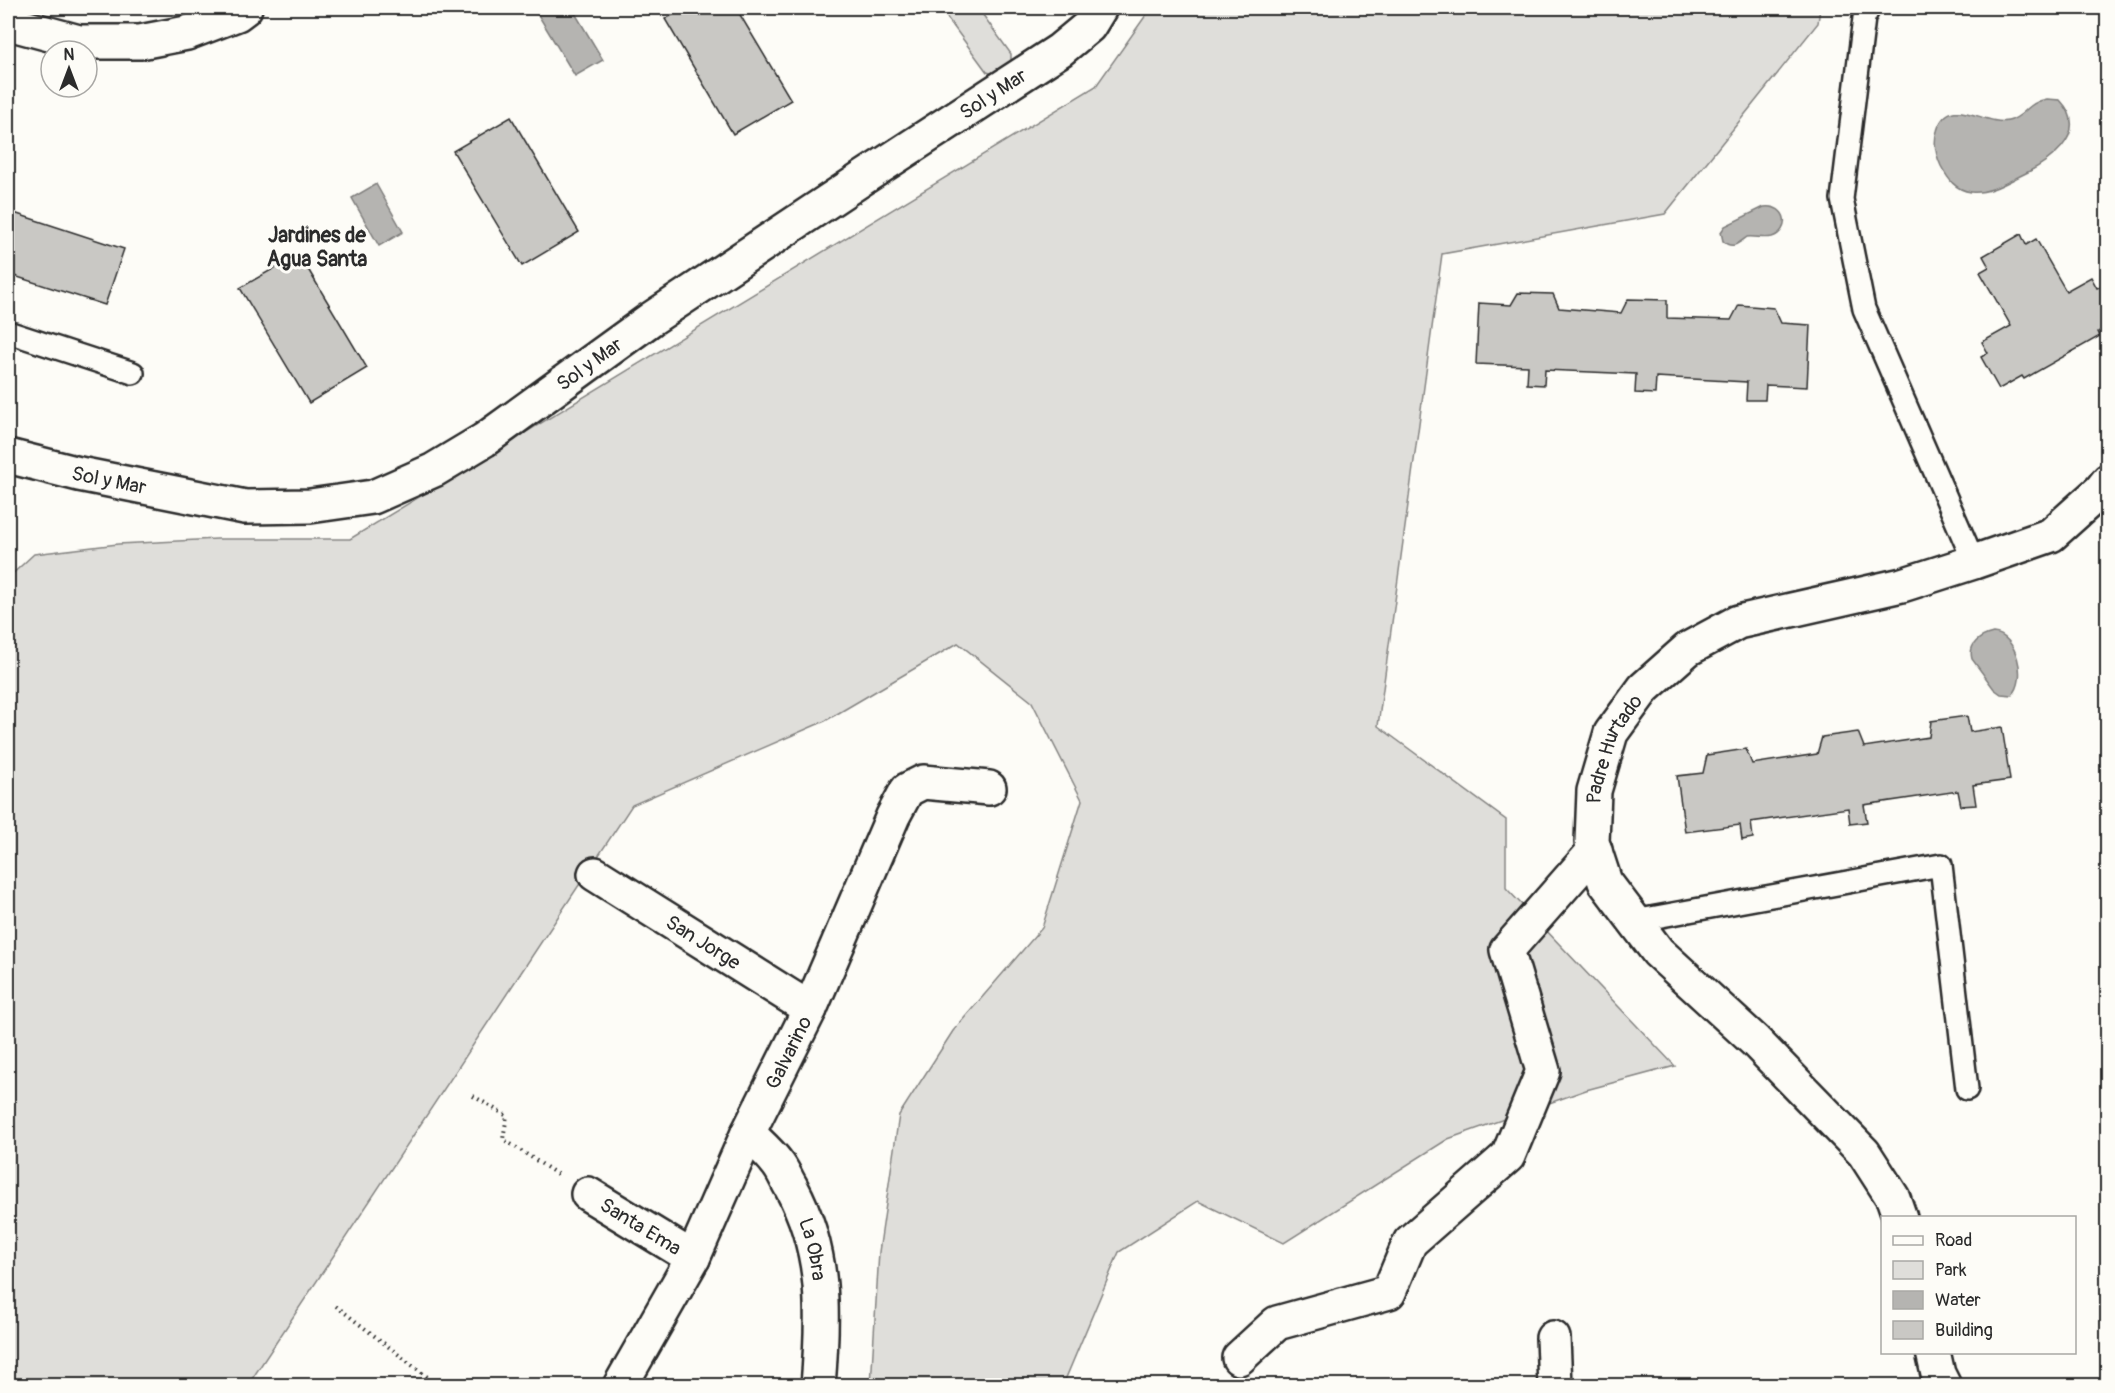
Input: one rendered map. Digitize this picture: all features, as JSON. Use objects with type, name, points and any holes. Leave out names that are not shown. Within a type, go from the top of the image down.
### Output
[{"type":"street","points":[[8,20],[16,25],[79,42],[140,42],[187,33],[237,14],[245,8]]},
{"type":"street","name":"Sol y Mar","points":[[8,456],[79,474],[245,507],[310,506],[373,497],[434,470],[484,440],[651,319],[1060,50],[1089,26],[1100,8]]},
{"type":"street","name":"Padre Hurtado","points":[[1899,1216],[1893,1198],[1864,1153],[1755,1041],[1658,952],[1605,882],[1593,842],[1594,791],[1611,733],[1644,688],[1688,649],[1738,622],[1902,585],[2051,534],[2100,491],[2108,481]]},
{"type":"street","name":"Galvarino","points":[[620,1386],[693,1258],[748,1133],[810,1009],[893,816],[907,790],[922,782],[989,788]]},
{"type":"street","points":[[1239,1358],[1277,1323],[1389,1292],[1410,1242],[1508,1156],[1543,1071],[1507,950],[1595,850]]},
{"type":"street","name":"San Jorge","points":[[595,874],[810,1009]]},
{"type":"street","name":"La Obra","points":[[748,1133],[778,1164],[800,1204],[810,1234],[820,1273],[822,1343],[818,1386]]},
{"type":"street","name":"Santa Ema","points":[[588,1194],[693,1258]]},
{"type":"street","points":[[1553,1338],[1555,1386]]},
{"type":"street","points":[[1933,1354],[1938,1374],[1944,1386]]},
{"type":"lane","points":[[1869,8],[1864,18],[1842,199],[1864,309],[1974,562]]},
{"type":"lane","points":[[8,332],[134,373]]},
{"type":"lane","points":[[1634,921],[1941,865],[1967,1089]]},
{"type":"path","points":[[473,1096],[507,1116],[503,1139],[588,1194]]},
{"type":"path","points":[[336,1306],[439,1386]]},
{"type":"green space","points":[[940,8],[978,8],[1011,54],[1011,62],[994,74],[987,72]]},
{"type":"green space","points":[[1151,8],[1820,8],[1818,23],[1665,214],[1442,254],[1378,726],[1506,820],[1506,888],[1675,1066],[1586,1090],[1448,1139],[1284,1243],[1198,1201],[1119,1252],[1063,1385],[871,1385],[879,1252],[899,1115],[953,1031],[1042,928],[1082,800],[1032,702],[958,643],[825,721],[632,805],[248,1385],[8,1386],[8,578],[34,554],[118,544],[217,539],[350,539],[1096,86]]},
{"type":"water","points":[[534,8],[572,8],[603,60],[575,76]]},
{"type":"water","points":[[2047,99],[2060,100],[2069,113],[2071,125],[2069,136],[2052,156],[2029,171],[1990,190],[1965,191],[1949,179],[1936,153],[1936,135],[1942,119],[1950,113],[1958,112],[2008,121],[2018,117],[2035,103]]},
{"type":"water","points":[[376,184],[403,232],[379,246],[352,198]]},
{"type":"water","points":[[1764,207],[1772,207],[1782,214],[1784,224],[1778,234],[1769,238],[1747,237],[1732,245],[1723,241],[1721,232],[1725,226]]},
{"type":"water","points":[[1993,633],[2001,635],[2008,641],[2018,659],[2019,679],[2012,695],[2001,694],[1994,689],[1972,659],[1973,645],[1984,636]]},
{"type":"building","points":[[685,8],[736,8],[791,100],[733,134],[665,19]]},
{"type":"building","points":[[511,117],[579,232],[522,266],[453,151]]},
{"type":"building","points":[[8,211],[124,249],[105,305],[8,274]]},
{"type":"building","points":[[2021,234],[2026,245],[2036,239],[2066,291],[2091,277],[2097,288],[2108,283],[2108,326],[2098,332],[2100,336],[2024,379],[2022,376],[1999,389],[1981,357],[1988,353],[1982,342],[2011,326],[1980,272],[1989,267],[1983,256]]},
{"type":"building","points":[[299,254],[367,368],[309,403],[240,288]]},
{"type":"building","points":[[1518,293],[1553,294],[1559,308],[1621,313],[1628,299],[1667,300],[1667,318],[1731,320],[1739,305],[1774,308],[1781,323],[1810,325],[1807,387],[1766,385],[1765,400],[1746,400],[1747,382],[1656,377],[1655,394],[1635,393],[1636,374],[1545,370],[1544,385],[1527,384],[1528,366],[1476,364],[1479,303],[1511,305]]},
{"type":"building","points":[[1967,716],[1970,732],[2002,727],[2010,780],[1973,785],[1976,805],[1961,806],[1958,791],[1864,805],[1867,822],[1850,824],[1848,808],[1751,822],[1753,838],[1742,840],[1740,825],[1685,832],[1677,776],[1703,773],[1707,755],[1746,749],[1752,764],[1817,754],[1822,737],[1858,732],[1864,747],[1929,737],[1931,721]]},
{"type":"district","name":"Jardines de Agua Santa","points":[[317,247]]}]
